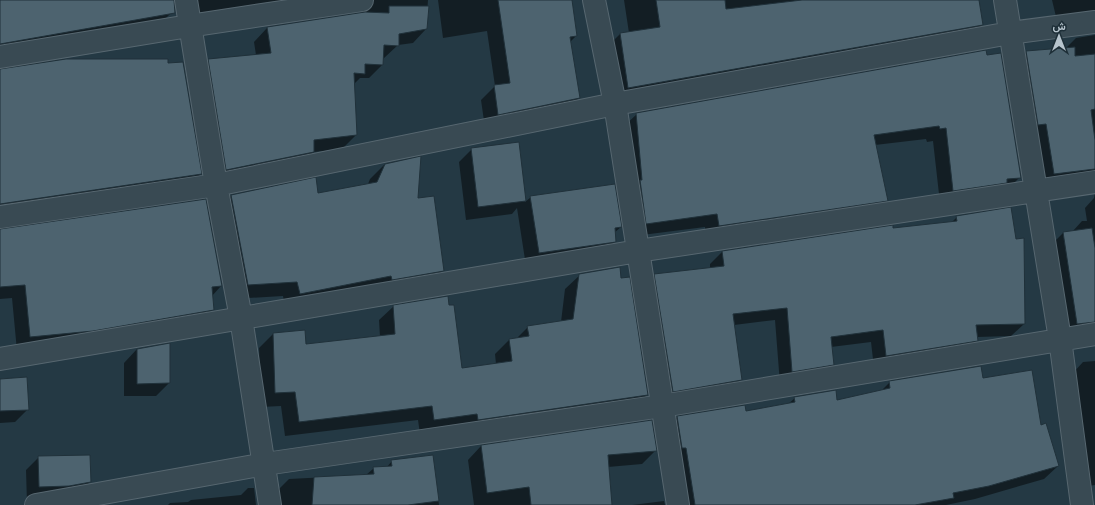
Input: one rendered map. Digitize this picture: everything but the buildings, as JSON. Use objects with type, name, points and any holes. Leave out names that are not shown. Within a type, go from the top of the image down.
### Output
[{"type":"street","points":[[186,0],[189,26],[216,185],[241,318],[270,505]]},
{"type":"street","points":[[0,57],[189,26],[362,0]]},
{"type":"street","points":[[594,0],[616,104],[678,505]]},
{"type":"street","points":[[1005,0],[1060,340],[1082,505]]},
{"type":"street","points":[[0,217],[216,185],[616,104],[1010,33],[1095,22]]},
{"type":"street","points":[[0,359],[638,252],[1036,193],[1095,182]]},
{"type":"street","points":[[36,505],[264,464],[662,406],[1095,334]]}]
